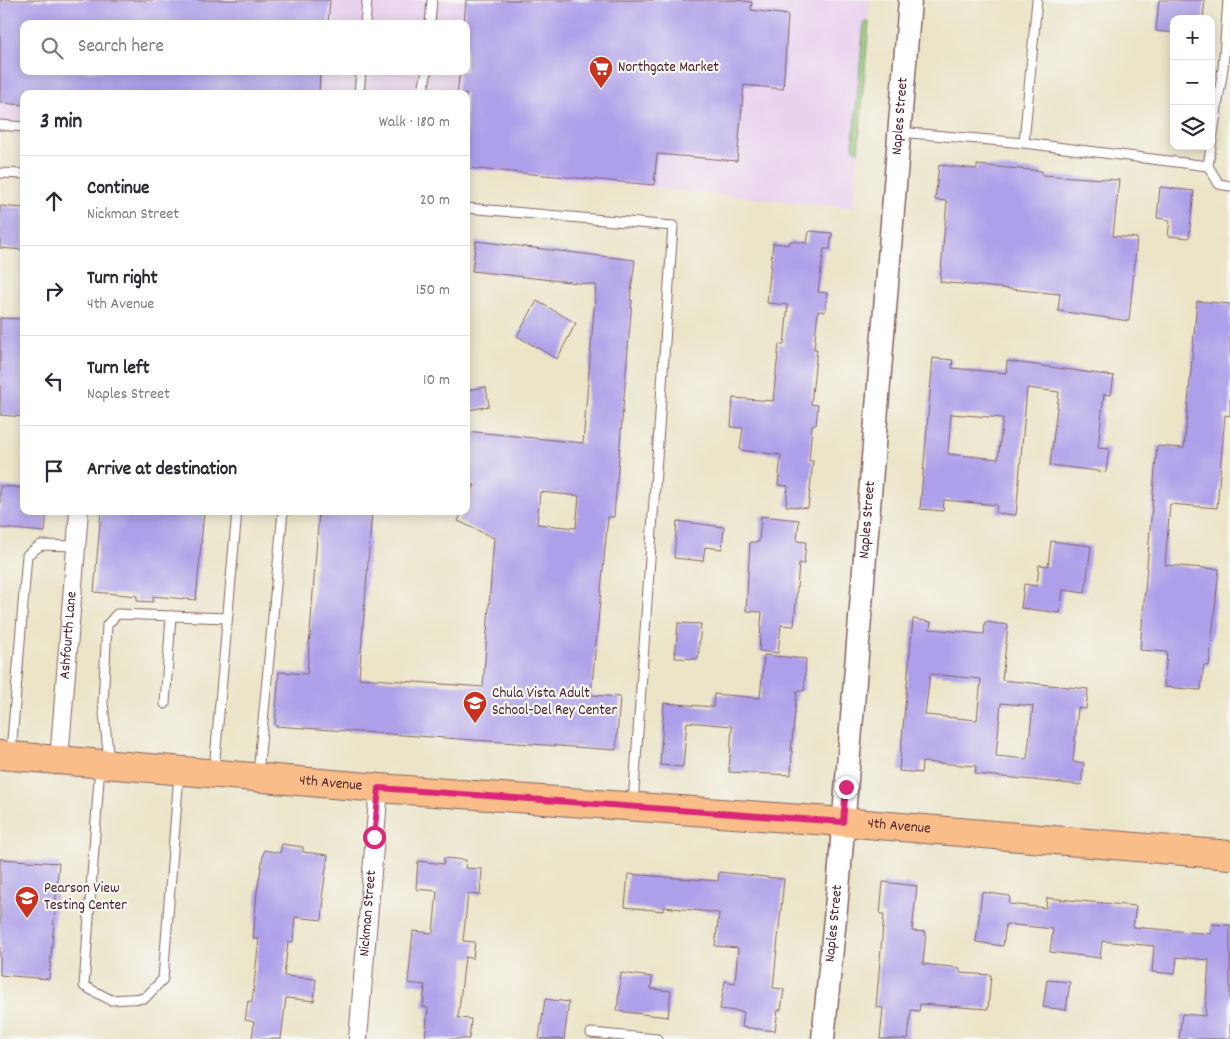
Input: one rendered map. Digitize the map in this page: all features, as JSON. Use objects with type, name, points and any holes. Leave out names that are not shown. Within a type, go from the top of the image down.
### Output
[{"type":"main road","name":"4th Avenue","points":[[5,755],[379,788],[843,822],[1230,855]]},
{"type":"street","name":"Naples Street","points":[[823,1039],[843,822],[910,0]]},
{"type":"street","name":"Ashfourth Lane","points":[[59,760],[78,515]]},
{"type":"street","name":"Nickman Street","points":[[358,1039],[379,788]]},
{"type":"lane","points":[[365,20],[367,0]]},
{"type":"lane","points":[[430,20],[432,0]]},
{"type":"lane","points":[[1024,142],[1037,0]]},
{"type":"lane","points":[[1228,0],[1226,68],[1208,166],[1219,184],[1230,186]]},
{"type":"lane","points":[[359,90],[361,75]]},
{"type":"lane","points":[[423,90],[426,75]]},
{"type":"lane","points":[[0,125],[20,127]]},
{"type":"lane","points":[[899,132],[1024,142],[1208,166]]},
{"type":"lane","points":[[0,173],[20,174]]},
{"type":"lane","points":[[470,208],[673,226],[633,806]]},
{"type":"lane","points":[[214,773],[237,515]]},
{"type":"lane","points":[[257,777],[283,515]]},
{"type":"lane","points":[[5,755],[27,555],[41,545],[75,546]]},
{"type":"lane","points":[[180,770],[163,979],[146,998],[111,1000],[84,986],[105,763],[103,703],[107,625],[117,614],[227,618]]},
{"type":"lane","points":[[165,704],[171,616]]},
{"type":"lane","points":[[591,1033],[657,1039]]},
{"type":"shaded area","points":[[0,0],[870,0],[853,208],[470,169],[470,90],[20,90],[20,135],[0,133]]},
{"type":"green space","points":[[864,22],[869,22],[858,152],[854,149],[853,143]]},
{"type":"building","points":[[0,0],[330,0],[328,20],[20,20],[20,75],[320,75],[319,90],[20,90],[20,105],[0,103]]},
{"type":"building","name":"Northgate Market","points":[[466,0],[734,0],[752,2],[751,10],[788,15],[783,89],[744,85],[737,161],[657,154],[654,185],[470,168],[470,90],[458,90],[459,75],[470,75],[470,20],[464,20]]},
{"type":"building","points":[[1159,0],[1205,0],[1203,15],[1170,15],[1170,33],[1156,31]]},
{"type":"building","points":[[939,165],[977,169],[977,165],[1042,171],[1042,175],[1119,180],[1113,236],[1137,238],[1129,321],[1058,311],[1060,294],[940,282],[947,201],[935,200]]},
{"type":"building","points":[[1160,187],[1194,191],[1189,238],[1168,236],[1170,220],[1157,218]]},
{"type":"building","points":[[0,206],[20,208],[20,250],[0,248]]},
{"type":"building","points":[[809,231],[832,233],[830,249],[824,249],[818,292],[827,293],[825,312],[818,311],[814,349],[817,349],[811,404],[818,405],[816,425],[812,425],[809,461],[813,461],[808,508],[786,506],[788,486],[778,485],[781,455],[740,450],[743,428],[731,427],[733,398],[773,401],[779,344],[784,345],[788,305],[767,303],[773,243],[789,245],[790,241],[807,243]]},
{"type":"building","points":[[476,241],[635,260],[630,300],[632,300],[614,517],[608,517],[591,695],[620,697],[616,750],[275,726],[279,672],[307,674],[319,515],[372,515],[359,678],[483,687],[494,538],[458,521],[461,515],[470,515],[470,496],[475,485],[470,484],[470,431],[583,443],[596,285],[472,271]],"holes":[[[540,492],[579,496],[576,528],[537,524]]]},
{"type":"building","points":[[537,301],[576,323],[557,359],[517,336]]},
{"type":"building","points":[[1197,301],[1230,304],[1230,416],[1225,415],[1217,508],[1170,504],[1165,565],[1219,569],[1209,666],[1204,665],[1201,690],[1164,687],[1167,652],[1140,650],[1157,446],[1184,448]]},
{"type":"building","points":[[0,318],[20,319],[20,417],[0,415]]},
{"type":"building","points":[[933,358],[953,360],[952,368],[1006,373],[1007,361],[1114,376],[1111,395],[1104,394],[1098,448],[1109,449],[1106,472],[1050,465],[1059,392],[1027,388],[1016,515],[996,513],[997,505],[944,500],[943,511],[920,509]],"holes":[[[951,414],[1003,418],[998,459],[948,454]]]},
{"type":"building","points":[[486,387],[489,406],[470,410],[470,389]]},
{"type":"building","points":[[0,486],[20,488],[20,515],[47,515],[45,532],[0,528]]},
{"type":"building","points":[[101,515],[204,515],[196,600],[153,596],[153,602],[137,601],[137,596],[94,592]]},
{"type":"building","points":[[761,516],[799,520],[797,541],[806,542],[804,564],[799,563],[794,626],[781,625],[778,653],[759,651],[762,612],[746,611],[750,542],[759,542]]},
{"type":"building","points":[[677,521],[724,527],[722,549],[705,547],[703,561],[674,558]]},
{"type":"building","points":[[1051,541],[1091,546],[1085,593],[1063,590],[1060,613],[1021,608],[1024,584],[1037,586],[1039,565],[1048,566]]},
{"type":"building","points":[[913,619],[931,622],[930,629],[984,634],[985,622],[1008,625],[1002,680],[1088,689],[1086,709],[1078,708],[1073,762],[1084,763],[1081,785],[975,774],[976,766],[922,762],[921,773],[899,771]],"holes":[[[930,674],[981,679],[977,720],[925,715]],[[1001,703],[1033,706],[1027,759],[996,756]]]},
{"type":"building","points":[[678,623],[701,624],[698,659],[675,658]]},
{"type":"building","points":[[764,655],[806,659],[804,691],[797,691],[791,751],[791,775],[729,772],[732,726],[687,722],[683,767],[660,765],[664,703],[713,707],[714,694],[760,698]]},
{"type":"building","points":[[282,844],[303,847],[303,852],[328,855],[322,898],[324,898],[322,920],[295,917],[293,942],[288,942],[284,976],[316,979],[314,1001],[286,998],[281,1039],[252,1039],[254,1022],[245,1020],[248,1001],[252,1002],[259,939],[253,939],[257,892],[264,850],[280,853]]},
{"type":"building","points":[[444,858],[466,860],[465,868],[482,869],[480,895],[468,894],[463,941],[475,942],[473,958],[465,957],[458,1018],[471,1019],[469,1039],[425,1039],[428,1008],[423,1007],[425,985],[408,983],[413,931],[433,933],[437,891],[416,889],[418,861],[444,864]]},
{"type":"building","name":"Pearson View Testing Center","points":[[0,859],[59,863],[49,979],[0,975]]},
{"type":"building","points":[[719,872],[784,879],[773,988],[784,989],[775,1031],[742,1027],[744,1012],[720,1009],[725,981],[735,983],[738,948],[715,946],[719,913],[664,907],[663,911],[625,907],[628,874],[718,881]]},
{"type":"building","points":[[883,882],[917,886],[912,931],[926,932],[923,964],[960,968],[960,973],[991,975],[988,1009],[920,1004],[919,1011],[911,1010],[908,1039],[880,1039],[883,1008],[876,1007],[884,914],[880,914]]},
{"type":"building","points":[[982,892],[1010,896],[1009,904],[1046,908],[1047,898],[1136,906],[1133,927],[1211,934],[1212,924],[1230,925],[1230,1039],[1179,1039],[1182,1014],[1205,1016],[1209,960],[1177,957],[1175,974],[1152,972],[1154,946],[1102,941],[1100,958],[1050,952],[1053,929],[1006,924],[1003,946],[976,942]]},
{"type":"building","points":[[621,973],[652,977],[651,989],[671,991],[668,1017],[617,1011]]},
{"type":"building","points":[[1047,980],[1070,982],[1066,1010],[1043,1007]]},
{"type":"building","points":[[545,999],[569,1002],[564,1039],[539,1039]]},
{"type":"place","name":"Northgate Market","points":[[601,89]]},
{"type":"place","name":"Chula Vista Adult School-Del Rey Center","points":[[475,724]]},
{"type":"place","name":"Pearson View Testing Center","points":[[27,919]]},
{"type":"route","points":[[374,837],[379,788],[843,822],[846,787]]}]
